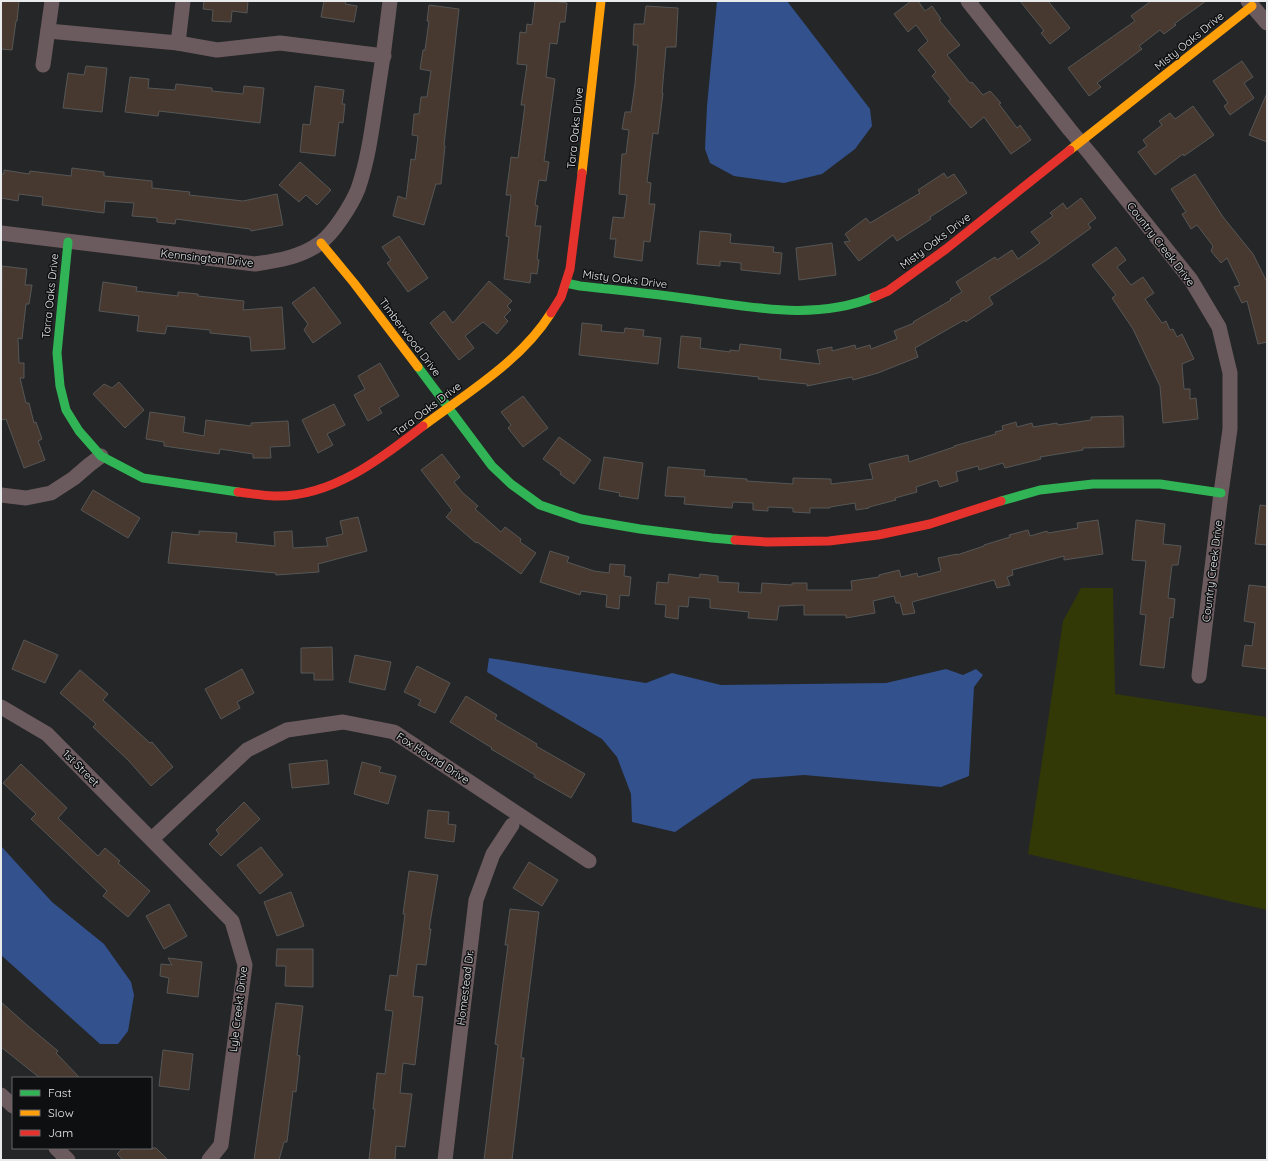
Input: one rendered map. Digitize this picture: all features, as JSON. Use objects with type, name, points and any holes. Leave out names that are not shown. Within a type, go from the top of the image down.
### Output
[{"type":"street","points":[[43,65],[52,1]]},
{"type":"street","points":[[178,43],[183,1]]},
{"type":"street","name":"Kennsington Drive","points":[[1,233],[255,264],[292,257],[310,250],[321,243],[332,231],[358,190],[370,143],[384,56],[390,1]]},
{"type":"street","name":"Tara Oaks Drive","points":[[56,352],[60,386],[66,410],[79,431],[102,456],[143,478],[213,489],[275,496],[306,493],[340,482],[394,449],[475,388],[530,341],[543,326],[561,297],[570,269],[576,228],[601,1]]},
{"type":"street","name":"Country Creek Drive","points":[[968,1],[1191,280],[1219,328],[1230,373],[1230,429],[1199,676]]},
{"type":"street","points":[[1250,3],[1267,23]]},
{"type":"street","name":"Misty Oaks Drive","points":[[566,284],[761,309],[793,311],[830,309],[868,299],[888,291],[946,249],[1081,143],[1250,3]]},
{"type":"street","points":[[48,31],[178,43],[217,50],[280,43],[384,56]]},
{"type":"street","name":"Tarra Oaks Drive","points":[[56,352],[68,242]]},
{"type":"street","name":"Timberwood Drive","points":[[321,243],[354,283],[492,466],[511,484],[540,505],[581,519],[676,533],[767,542],[828,541],[878,536],[930,524],[989,504],[1040,490],[1093,484],[1160,484],[1221,493]]},
{"type":"street","points":[[1,495],[26,498],[51,493],[74,478],[102,456]]},
{"type":"street","name":"1st Street","points":[[1,707],[48,734],[152,839]]},
{"type":"street","name":"Fox Hound Drive","points":[[152,839],[247,750],[287,730],[343,722],[394,732],[589,861]]},
{"type":"street","name":"Homestead Dr.","points":[[445,1160],[476,900],[493,854],[512,825]]},
{"type":"street","name":"Lyle Creekt Drive","points":[[152,839],[232,921],[245,965],[221,1145],[208,1160]]},
{"type":"street","points":[[1,1095],[12,1105]]},
{"type":"street","points":[[57,1149],[68,1160]]},
{"type":"green space","points":[[1081,588],[1113,588],[1115,694],[1267,717],[1267,910],[1028,854],[1063,621]]},
{"type":"water","points":[[717,1],[787,1],[870,109],[872,126],[855,149],[822,174],[784,183],[734,176],[710,163],[705,149],[707,106]]},
{"type":"water","points":[[489,658],[646,683],[672,673],[721,685],[886,683],[946,669],[963,675],[976,669],[983,675],[974,687],[969,776],[941,787],[804,775],[752,779],[675,832],[632,822],[631,794],[617,757],[602,739],[487,672]]},
{"type":"water","points":[[1,846],[52,902],[104,944],[131,982],[134,995],[128,1031],[118,1044],[100,1044],[1,955]]},
{"type":"building","points":[[1,1],[19,1],[12,50],[1,49]]},
{"type":"building","points":[[204,1],[248,1],[247,13],[232,11],[231,22],[212,21],[213,10],[203,9]]},
{"type":"building","points":[[324,1],[346,1],[345,4],[357,6],[354,22],[321,17]]},
{"type":"building","points":[[535,1],[567,3],[565,22],[560,22],[557,44],[550,43],[546,77],[555,79],[544,161],[549,162],[546,181],[539,180],[535,205],[538,206],[535,226],[541,226],[537,259],[539,260],[537,274],[531,273],[530,283],[504,279],[509,237],[506,236],[511,195],[506,195],[511,157],[518,158],[525,105],[521,105],[527,65],[517,64],[520,32],[526,33],[527,24],[532,25]]},
{"type":"building","points":[[911,1],[918,1],[925,11],[932,6],[941,19],[939,20],[960,45],[947,55],[970,83],[972,82],[983,95],[990,91],[1001,103],[999,104],[1017,128],[1020,125],[1031,140],[1011,154],[984,117],[971,128],[948,101],[951,99],[932,76],[936,72],[918,50],[928,41],[916,25],[908,32],[894,14]]},
{"type":"building","points":[[1020,1],[1048,1],[1070,28],[1050,44],[1041,33],[1044,31]]},
{"type":"building","points":[[1151,1],[1206,1],[1174,24],[1176,25],[1164,34],[1160,30],[1139,46],[1142,49],[1097,83],[1101,87],[1089,96],[1068,68],[1135,21],[1131,16]]},
{"type":"building","points":[[429,5],[459,9],[441,184],[436,184],[424,225],[393,216],[398,196],[406,199],[411,159],[415,160],[418,136],[412,135],[414,114],[419,114],[421,97],[427,97],[431,71],[420,69],[423,50],[425,50],[429,21],[427,21]]},
{"type":"building","points":[[646,6],[678,8],[676,47],[666,47],[663,93],[658,134],[653,133],[647,182],[651,183],[649,204],[655,204],[650,242],[644,241],[642,261],[614,257],[616,239],[610,239],[613,217],[624,218],[627,195],[619,194],[622,154],[626,154],[629,130],[622,129],[625,112],[631,112],[635,84],[638,45],[633,45],[634,24],[644,24]]},
{"type":"building","points":[[1242,61],[1253,77],[1244,83],[1254,98],[1230,115],[1224,106],[1228,103],[1213,81]]},
{"type":"building","points":[[86,66],[107,68],[102,112],[63,108],[68,73],[84,75]]},
{"type":"building","points":[[130,77],[149,79],[148,88],[175,90],[176,84],[212,88],[212,91],[243,94],[244,86],[264,88],[260,123],[159,111],[158,116],[125,112]]},
{"type":"building","points":[[315,86],[344,90],[342,104],[345,104],[343,123],[339,122],[335,156],[300,152],[303,124],[310,125]]},
{"type":"building","points":[[1267,93],[1267,142],[1249,135]]},
{"type":"building","points":[[1193,106],[1214,135],[1184,156],[1183,154],[1155,175],[1138,152],[1147,146],[1143,140],[1162,125],[1159,121],[1170,113],[1175,119]]},
{"type":"building","points":[[300,162],[331,190],[317,205],[306,195],[299,202],[279,185]]},
{"type":"building","points":[[72,168],[104,172],[104,176],[152,181],[152,188],[190,192],[189,195],[243,201],[277,194],[283,225],[251,231],[250,229],[176,219],[175,224],[157,222],[157,218],[132,216],[134,203],[105,201],[104,213],[42,205],[43,197],[19,194],[18,201],[1,198],[1,174],[4,174],[4,170],[29,174],[30,171],[71,176]]},
{"type":"building","points":[[944,173],[947,178],[954,174],[967,193],[897,241],[893,235],[859,261],[844,242],[850,241],[845,234],[866,218],[870,223],[920,193],[918,190]]},
{"type":"building","points":[[1195,174],[1223,217],[1253,254],[1267,282],[1267,342],[1258,344],[1247,301],[1242,303],[1234,287],[1240,285],[1227,258],[1221,263],[1211,251],[1213,246],[1197,225],[1191,229],[1182,214],[1186,212],[1171,189]]},
{"type":"building","points":[[1081,198],[1096,218],[1088,224],[1091,228],[1045,261],[989,297],[993,304],[966,322],[964,320],[915,348],[918,357],[878,373],[853,380],[852,377],[807,386],[807,384],[758,379],[759,377],[678,368],[681,336],[701,338],[700,348],[730,352],[730,350],[739,351],[740,344],[781,349],[780,359],[820,364],[817,350],[832,347],[832,351],[855,345],[856,349],[870,345],[871,349],[897,339],[894,331],[914,323],[913,322],[962,292],[956,282],[995,257],[997,260],[1012,250],[1018,259],[1040,243],[1031,232],[1053,216],[1050,213],[1063,203],[1067,209]]},
{"type":"building","points":[[700,231],[731,234],[730,243],[774,247],[773,252],[782,253],[780,274],[741,270],[741,263],[720,261],[720,266],[697,264]]},
{"type":"building","points":[[399,236],[428,278],[408,292],[387,263],[391,260],[382,247]]},
{"type":"building","points":[[832,243],[836,275],[799,280],[796,248]]},
{"type":"building","points":[[1116,247],[1126,260],[1117,267],[1131,285],[1143,277],[1154,293],[1145,299],[1162,323],[1166,321],[1170,330],[1173,329],[1177,337],[1182,334],[1194,359],[1182,364],[1184,389],[1190,389],[1190,399],[1196,398],[1198,419],[1163,423],[1160,386],[1133,329],[1112,298],[1116,295],[1092,265]]},
{"type":"building","points":[[2,266],[27,269],[25,285],[32,285],[29,304],[26,304],[22,339],[18,338],[19,363],[24,363],[24,378],[20,378],[26,403],[29,403],[34,423],[36,422],[42,439],[38,441],[45,460],[24,468],[6,419],[1,420]]},
{"type":"building","points":[[489,281],[512,301],[507,306],[511,310],[504,317],[508,321],[497,334],[483,322],[465,336],[474,348],[459,360],[430,323],[444,311],[453,323]]},
{"type":"building","points":[[103,282],[137,287],[136,291],[178,296],[178,292],[198,294],[198,296],[244,301],[243,310],[282,307],[285,349],[251,351],[250,337],[210,333],[210,330],[167,326],[165,334],[137,331],[139,316],[99,311]]},
{"type":"building","points":[[314,287],[341,323],[313,343],[304,330],[308,324],[292,303]]},
{"type":"building","points":[[582,323],[602,325],[601,331],[624,333],[625,328],[644,330],[643,336],[661,338],[658,364],[579,355]]},
{"type":"building","points":[[380,363],[399,396],[379,408],[382,413],[368,421],[354,395],[365,389],[358,376]]},
{"type":"building","points":[[119,382],[144,410],[125,428],[93,394],[104,384],[112,388]]},
{"type":"building","points":[[523,396],[548,428],[523,447],[508,428],[511,425],[501,412]]},
{"type":"building","points":[[334,404],[345,425],[327,434],[333,445],[318,453],[302,420]]},
{"type":"building","points":[[150,412],[185,417],[183,432],[204,436],[206,420],[251,426],[251,423],[288,421],[290,446],[270,447],[271,458],[253,458],[253,454],[220,449],[219,454],[164,446],[164,442],[146,439]]},
{"type":"building","points":[[1123,416],[1124,447],[1083,448],[1083,450],[1040,457],[1041,459],[1005,468],[1003,463],[979,470],[978,466],[956,472],[958,481],[940,487],[937,480],[916,487],[917,492],[895,498],[896,500],[869,508],[856,510],[855,503],[830,508],[810,508],[810,513],[793,512],[793,508],[768,507],[768,511],[753,510],[753,503],[733,502],[732,508],[706,506],[684,504],[685,497],[665,496],[668,467],[705,470],[704,476],[747,479],[747,481],[793,484],[793,478],[831,479],[831,484],[873,479],[869,464],[908,455],[909,462],[954,446],[996,434],[995,432],[1003,430],[1002,426],[1016,422],[1017,427],[1032,423],[1033,427],[1091,420],[1091,417]]},
{"type":"building","points":[[559,437],[591,460],[574,484],[543,459]]},
{"type":"building","points":[[442,454],[460,477],[454,482],[462,492],[478,506],[475,509],[501,532],[505,527],[521,539],[520,542],[536,553],[521,574],[477,542],[476,543],[446,517],[452,510],[421,470]]},
{"type":"building","points":[[604,457],[643,463],[638,499],[619,496],[620,493],[599,489]]},
{"type":"building","points":[[93,490],[140,518],[128,538],[81,510]]},
{"type":"building","points":[[1260,505],[1267,506],[1267,545],[1255,544]]},
{"type":"building","points":[[358,517],[367,551],[318,564],[319,572],[276,575],[276,573],[168,563],[172,532],[199,535],[199,531],[237,533],[236,542],[275,546],[274,532],[292,531],[293,548],[328,546],[326,538],[343,534],[340,521]]},
{"type":"building","points":[[1098,520],[1103,554],[1064,560],[1064,556],[1012,570],[1013,575],[1007,577],[1010,585],[997,588],[994,580],[912,602],[915,613],[903,615],[900,603],[896,603],[894,596],[873,601],[875,613],[846,618],[846,615],[804,615],[804,605],[779,606],[777,620],[748,618],[749,612],[710,608],[710,599],[689,597],[688,607],[679,606],[678,619],[665,617],[666,605],[655,604],[657,582],[668,583],[669,574],[699,578],[700,574],[718,576],[718,582],[739,583],[738,592],[761,593],[762,583],[792,585],[792,583],[807,583],[807,590],[852,590],[851,581],[879,577],[879,575],[899,570],[901,577],[917,573],[918,577],[941,571],[938,558],[957,555],[1010,537],[1009,535],[1028,530],[1030,536],[1047,531],[1048,533],[1078,528],[1077,523]]},
{"type":"building","points":[[1136,520],[1165,524],[1163,544],[1181,546],[1178,565],[1172,565],[1168,598],[1175,599],[1173,618],[1170,617],[1164,668],[1140,665],[1146,615],[1140,614],[1146,561],[1132,560]]},
{"type":"building","points":[[550,551],[569,557],[567,562],[594,571],[609,573],[610,564],[625,565],[624,576],[631,577],[629,596],[620,595],[619,609],[606,607],[607,595],[581,591],[580,595],[540,582]]},
{"type":"building","points":[[1249,585],[1267,587],[1267,669],[1242,666],[1245,645],[1252,646],[1255,623],[1244,621]]},
{"type":"building","points":[[24,640],[58,655],[45,683],[12,669]]},
{"type":"building","points":[[332,647],[333,680],[314,680],[314,673],[301,673],[301,648]]},
{"type":"building","points":[[355,655],[391,662],[385,690],[349,682]]},
{"type":"building","points":[[417,666],[450,683],[435,713],[418,705],[421,700],[404,692]]},
{"type":"building","points":[[242,669],[254,693],[237,702],[240,708],[221,719],[205,689]]},
{"type":"building","points":[[80,670],[108,694],[103,700],[150,743],[152,742],[173,767],[151,786],[129,761],[93,727],[96,724],[60,693]]},
{"type":"building","points":[[466,696],[497,715],[495,719],[537,744],[536,746],[585,774],[571,798],[534,777],[535,775],[491,749],[492,748],[450,722]]},
{"type":"building","points":[[327,760],[329,784],[292,788],[289,764]]},
{"type":"building","points":[[362,762],[381,767],[379,772],[396,776],[388,804],[354,794]]},
{"type":"building","points":[[21,764],[67,808],[58,818],[98,856],[105,848],[120,861],[118,863],[150,891],[128,917],[103,896],[107,891],[31,819],[36,814],[3,783]]},
{"type":"building","points":[[244,802],[260,819],[221,856],[209,844],[219,834],[216,830]]},
{"type":"building","points":[[428,810],[449,812],[448,824],[456,825],[454,842],[425,838]]},
{"type":"building","points":[[261,847],[283,875],[260,894],[237,865]]},
{"type":"building","points":[[529,862],[558,880],[542,906],[513,888]]},
{"type":"building","points":[[409,871],[438,875],[429,929],[431,929],[426,965],[417,964],[413,996],[423,997],[415,1065],[403,1063],[400,1093],[412,1094],[405,1147],[396,1146],[395,1160],[369,1159],[375,1109],[373,1109],[377,1073],[385,1074],[393,1011],[385,1010],[390,975],[397,976]]},
{"type":"building","points":[[291,892],[304,926],[277,936],[264,902]]},
{"type":"building","points":[[169,904],[187,936],[164,949],[146,916]]},
{"type":"building","points":[[510,909],[539,912],[521,1058],[524,1058],[512,1160],[484,1160],[498,1045],[495,1044],[508,945],[505,945]]},
{"type":"building","points":[[277,949],[313,949],[313,987],[285,986],[286,966],[276,966]]},
{"type":"building","points":[[168,958],[202,962],[198,997],[167,993],[169,978],[160,976],[161,964],[172,965]]},
{"type":"building","points":[[1,1002],[58,1051],[56,1053],[79,1077],[39,1077],[1,1047]]},
{"type":"building","points":[[276,1003],[303,1006],[297,1055],[300,1056],[296,1092],[293,1091],[287,1142],[284,1142],[279,1160],[254,1160]]},
{"type":"building","points":[[163,1050],[193,1054],[189,1090],[159,1086]]},
{"type":"building","points":[[156,1148],[168,1160],[123,1160],[117,1154],[122,1149]]},
{"type":"traffic: fast","points":[[68,242],[57,353],[60,386],[66,410],[79,431],[101,456],[143,478],[238,492]]},
{"type":"traffic: fast","points":[[566,283],[580,286],[783,310],[829,309],[874,297]]},
{"type":"traffic: fast","points":[[418,367],[492,466],[511,484],[540,505],[581,519],[640,529],[735,540]]},
{"type":"traffic: fast","points":[[1001,501],[1040,490],[1093,484],[1160,484],[1221,493]]},
{"type":"traffic: slow","points":[[582,173],[601,1]]},
{"type":"traffic: slow","points":[[1070,150],[1252,6]]},
{"type":"traffic: slow","points":[[321,243],[354,283],[418,367]]},
{"type":"traffic: slow","points":[[423,426],[509,361],[525,346],[551,313]]},
{"type":"traffic: jam","points":[[874,297],[888,291],[946,249],[1070,150]]},
{"type":"traffic: jam","points":[[551,313],[561,297],[570,269],[582,173]]},
{"type":"traffic: jam","points":[[238,492],[274,496],[295,495],[315,491],[354,474],[390,451],[423,426]]},
{"type":"traffic: jam","points":[[735,540],[767,542],[829,541],[878,535],[930,524],[1001,501]]}]
